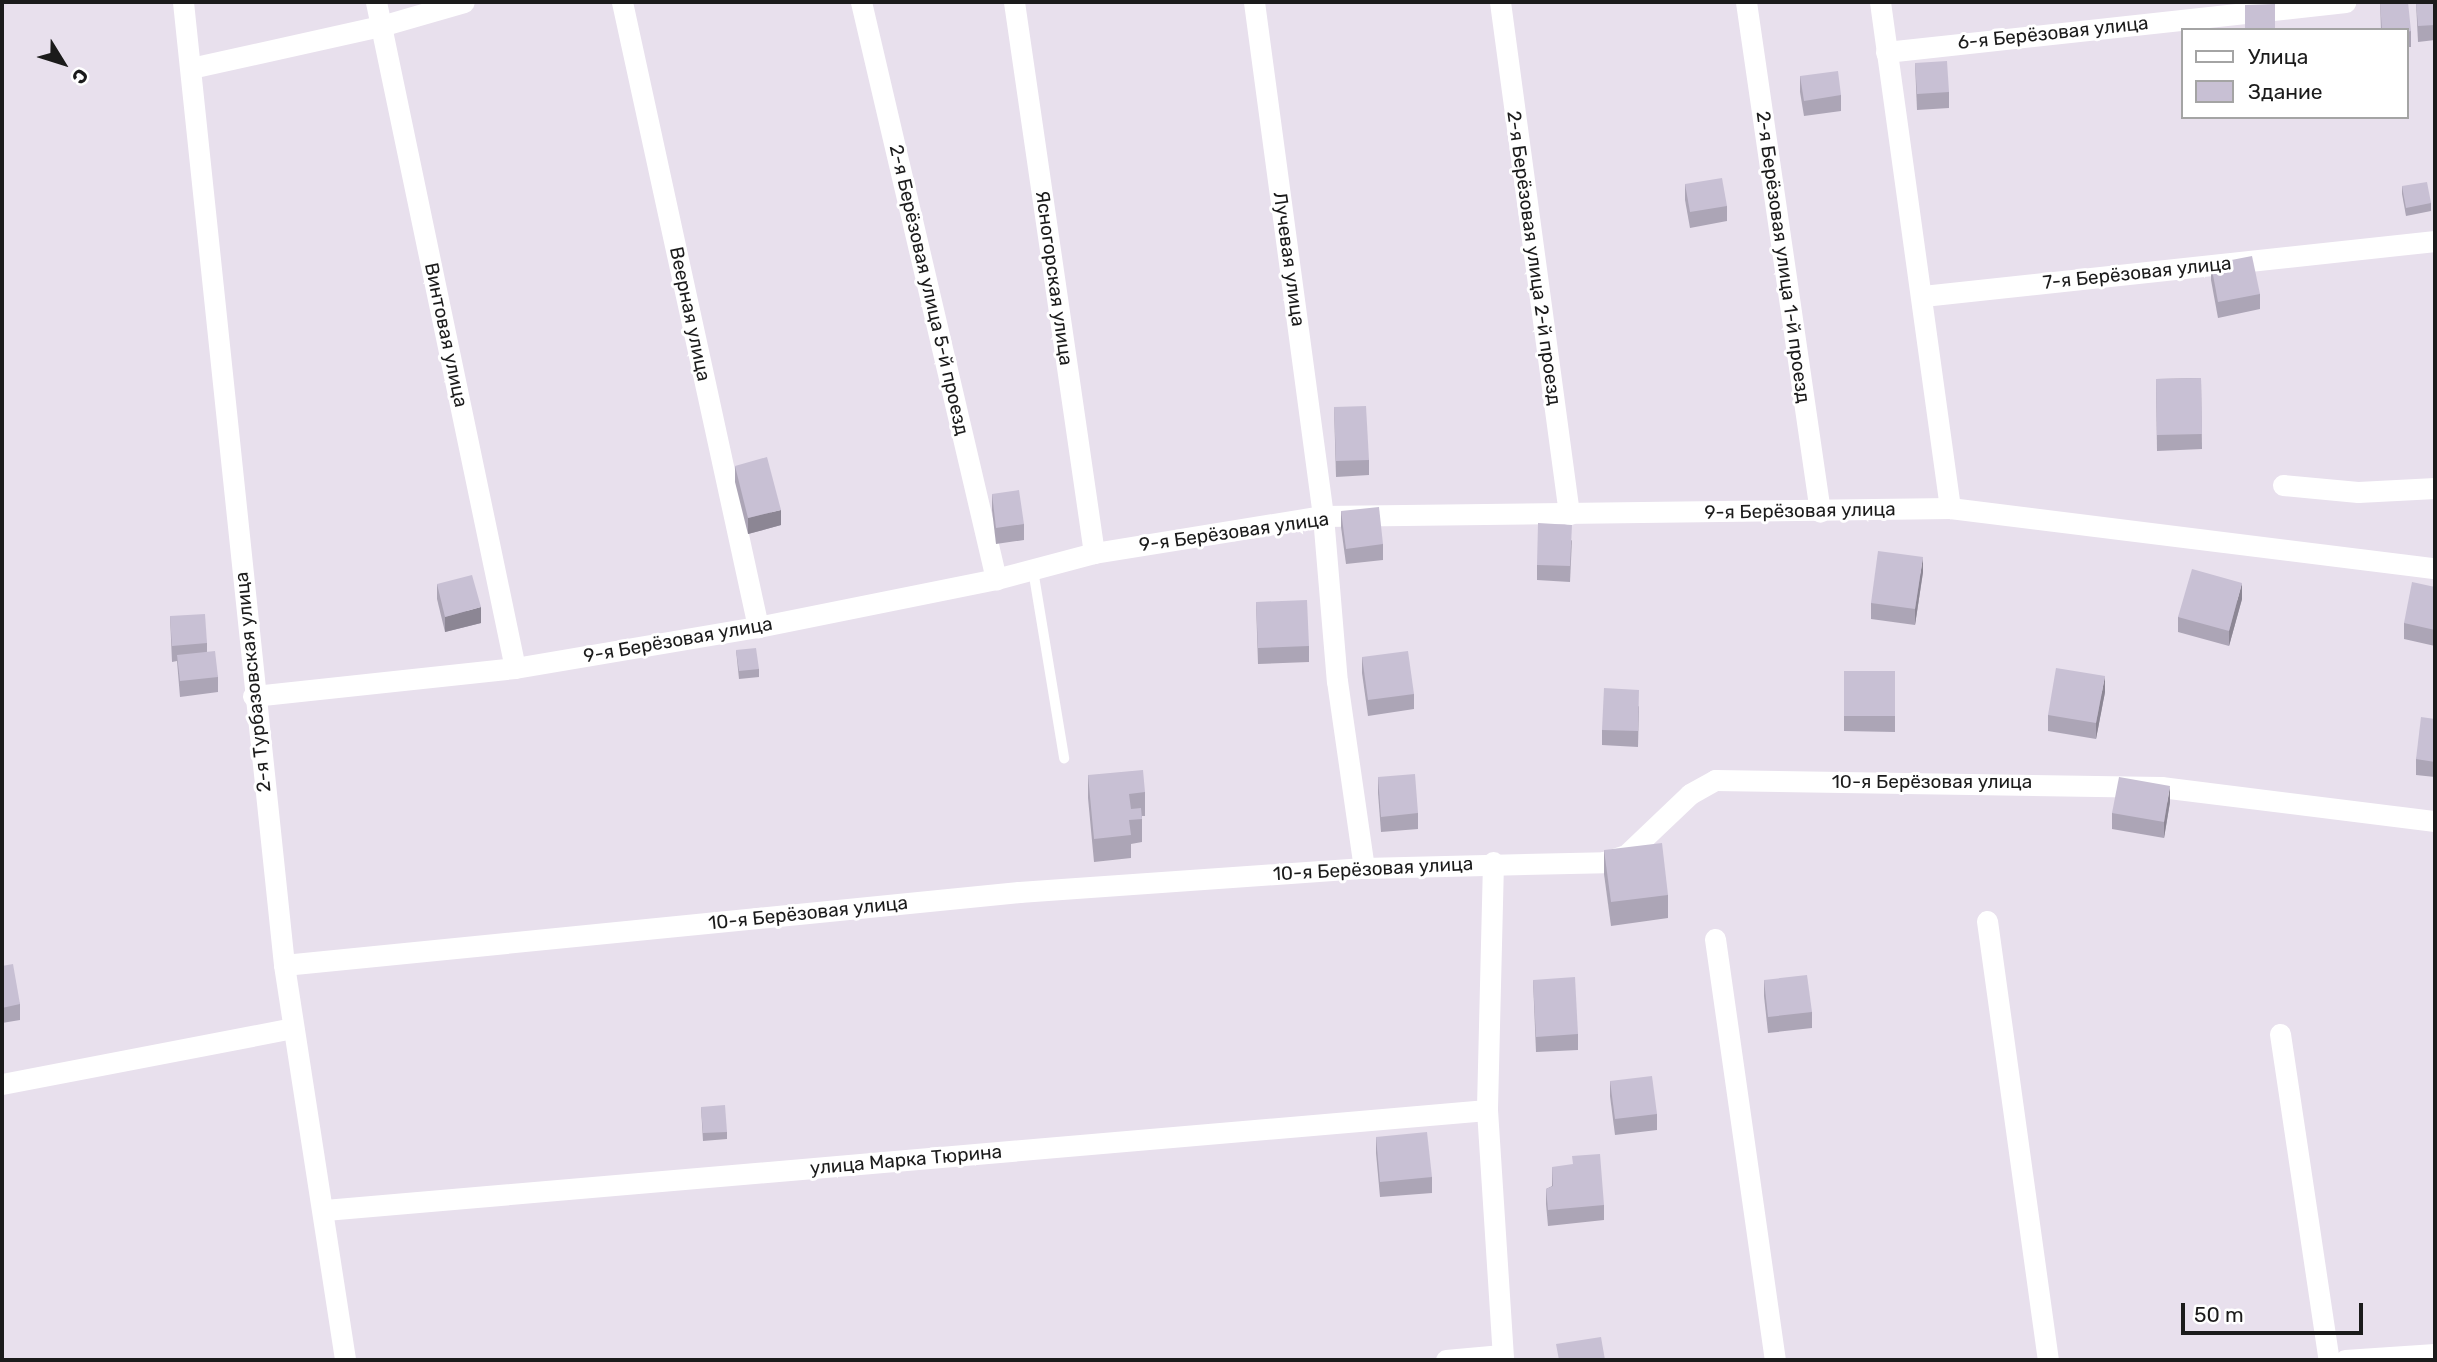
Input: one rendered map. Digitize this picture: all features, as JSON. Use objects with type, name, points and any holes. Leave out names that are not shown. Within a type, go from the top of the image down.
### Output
[{"type":"street","name":"2-я Турбазовская улица","points":[[183,2],[253,696],[284,965],[325,1210],[345,1360]]},
{"type":"street","name":"Винтовая улица","points":[[376,2],[515,668]]},
{"type":"street","points":[[191,68],[381,26],[464,2]]},
{"type":"street","name":"Веерная улица","points":[[622,2],[758,627]]},
{"type":"street","name":"2-я Берёзовая улица 5-й проезд","points":[[861,2],[996,579]]},
{"type":"street","name":"Ясногорская улица","points":[[1014,2],[1094,553]]},
{"type":"street","name":"Лучевая улица","points":[[1254,2],[1323,516],[1336,681],[1364,868]]},
{"type":"street","name":"2-я Берёзовая улица 2-й проезд","points":[[1500,2],[1569,514]]},
{"type":"street","name":"2-я Берёзовая улица 1-й проезд","points":[[1746,2],[1820,512]]},
{"type":"street","points":[[1881,2],[1950,508]]},
{"type":"street","name":"6-я Берёзовая улица","points":[[1886,52],[2344,2]]},
{"type":"street","name":"7-я Берёзовая улица","points":[[1923,296],[2435,241]]},
{"type":"street","points":[[2283,485],[2358,492],[2435,488]]},
{"type":"street","name":"9-я Берёзовая улица","points":[[253,696],[515,668],[758,627],[996,579],[1094,553],[1323,516],[1820,512],[1950,508],[2435,568]]},
{"type":"street","name":"10-я Берёзовая улица","points":[[284,965],[1019,892],[1364,868],[1493,862],[1604,862],[1626,855],[1690,794],[1715,780],[2161,787],[2435,821]]},
{"type":"street","points":[[1446,1360],[1502,1358],[1487,1110],[1493,862]]},
{"type":"street","points":[[1987,921],[2048,1360]]},
{"type":"street","points":[[1715,939],[1774,1360]]},
{"type":"street","points":[[2,1084],[293,1028]]},
{"type":"street","points":[[2280,1034],[2329,1360]]},
{"type":"street","name":"улица Марка Тюрина","points":[[325,1210],[1487,1110]]},
{"type":"street","points":[[2345,1360],[2435,1354]]},
{"type":"lane","points":[[1033,570],[1064,758]]},
{"type":"building","points":[[2380,2],[2408,2],[2411,31],[2409,28],[2382,28]]},
{"type":"building","points":[[2416,2],[2435,2],[2435,25],[2418,26]]},
{"type":"building","points":[[2275,4],[2275,28],[2245,28],[2245,5]]},
{"type":"building","points":[[1947,61],[1949,92],[1917,94],[1915,63]]},
{"type":"building","points":[[1838,71],[1841,95],[1804,101],[1800,76]]},
{"type":"building","points":[[1722,178],[1727,206],[1690,212],[1685,184]]},
{"type":"building","points":[[2427,182],[2431,203],[2406,208],[2402,186]]},
{"type":"building","points":[[2252,256],[2260,294],[2218,302],[2211,264]]},
{"type":"building","points":[[2201,378],[2202,434],[2157,435],[2156,379]]},
{"type":"building","points":[[1366,406],[1369,460],[1336,461],[1334,407]]},
{"type":"building","points":[[767,457],[781,510],[748,518],[735,466]]},
{"type":"building","points":[[1019,490],[1024,524],[996,528],[992,494]]},
{"type":"building","points":[[1379,507],[1383,544],[1346,549],[1341,511]]},
{"type":"building","points":[[1538,523],[1572,525],[1570,566],[1537,565]]},
{"type":"building","points":[[1878,551],[1923,557],[1915,609],[1871,603]]},
{"type":"building","points":[[2192,569],[2242,583],[2229,631],[2178,617]]},
{"type":"building","points":[[472,575],[481,607],[445,617],[437,584]]},
{"type":"building","points":[[2412,582],[2435,587],[2435,630],[2404,623]]},
{"type":"building","points":[[1307,600],[1309,646],[1258,648],[1256,602]]},
{"type":"building","points":[[205,614],[207,643],[172,646],[170,616]]},
{"type":"building","points":[[756,648],[759,669],[739,671],[736,650]]},
{"type":"building","points":[[215,651],[218,677],[180,681],[177,655]]},
{"type":"building","points":[[1408,651],[1414,694],[1368,700],[1362,657]]},
{"type":"building","points":[[2056,668],[2105,676],[2096,723],[2048,715]]},
{"type":"building","points":[[1844,671],[1895,671],[1895,716],[1844,716]]},
{"type":"building","points":[[1604,688],[1639,690],[1638,731],[1602,730]]},
{"type":"building","points":[[2421,717],[2435,719],[2435,762],[2416,759]]},
{"type":"building","points":[[1143,770],[1145,792],[1129,794],[1131,809],[1141,808],[1142,819],[1129,820],[1131,835],[1094,839],[1088,775]]},
{"type":"building","points":[[1415,774],[1418,813],[1381,817],[1378,777]]},
{"type":"building","points":[[2119,777],[2170,786],[2164,822],[2112,813]]},
{"type":"building","points":[[1662,843],[1668,895],[1611,902],[1604,850]]},
{"type":"building","points":[[13,964],[20,1004],[2,1008],[2,966]]},
{"type":"building","points":[[1807,975],[1812,1012],[1768,1017],[1764,980]]},
{"type":"building","points":[[1575,977],[1578,1034],[1536,1037],[1533,980]]},
{"type":"building","points":[[1652,1076],[1657,1114],[1615,1119],[1610,1081]]},
{"type":"building","points":[[725,1105],[727,1132],[703,1133],[701,1107]]},
{"type":"building","points":[[1427,1132],[1432,1177],[1380,1182],[1376,1137]]},
{"type":"building","points":[[1600,1154],[1604,1205],[1548,1210],[1546,1189],[1553,1186],[1552,1167],[1573,1164],[1572,1156]]},
{"type":"building","points":[[1601,1337],[1605,1360],[1559,1360],[1556,1344]]}]
